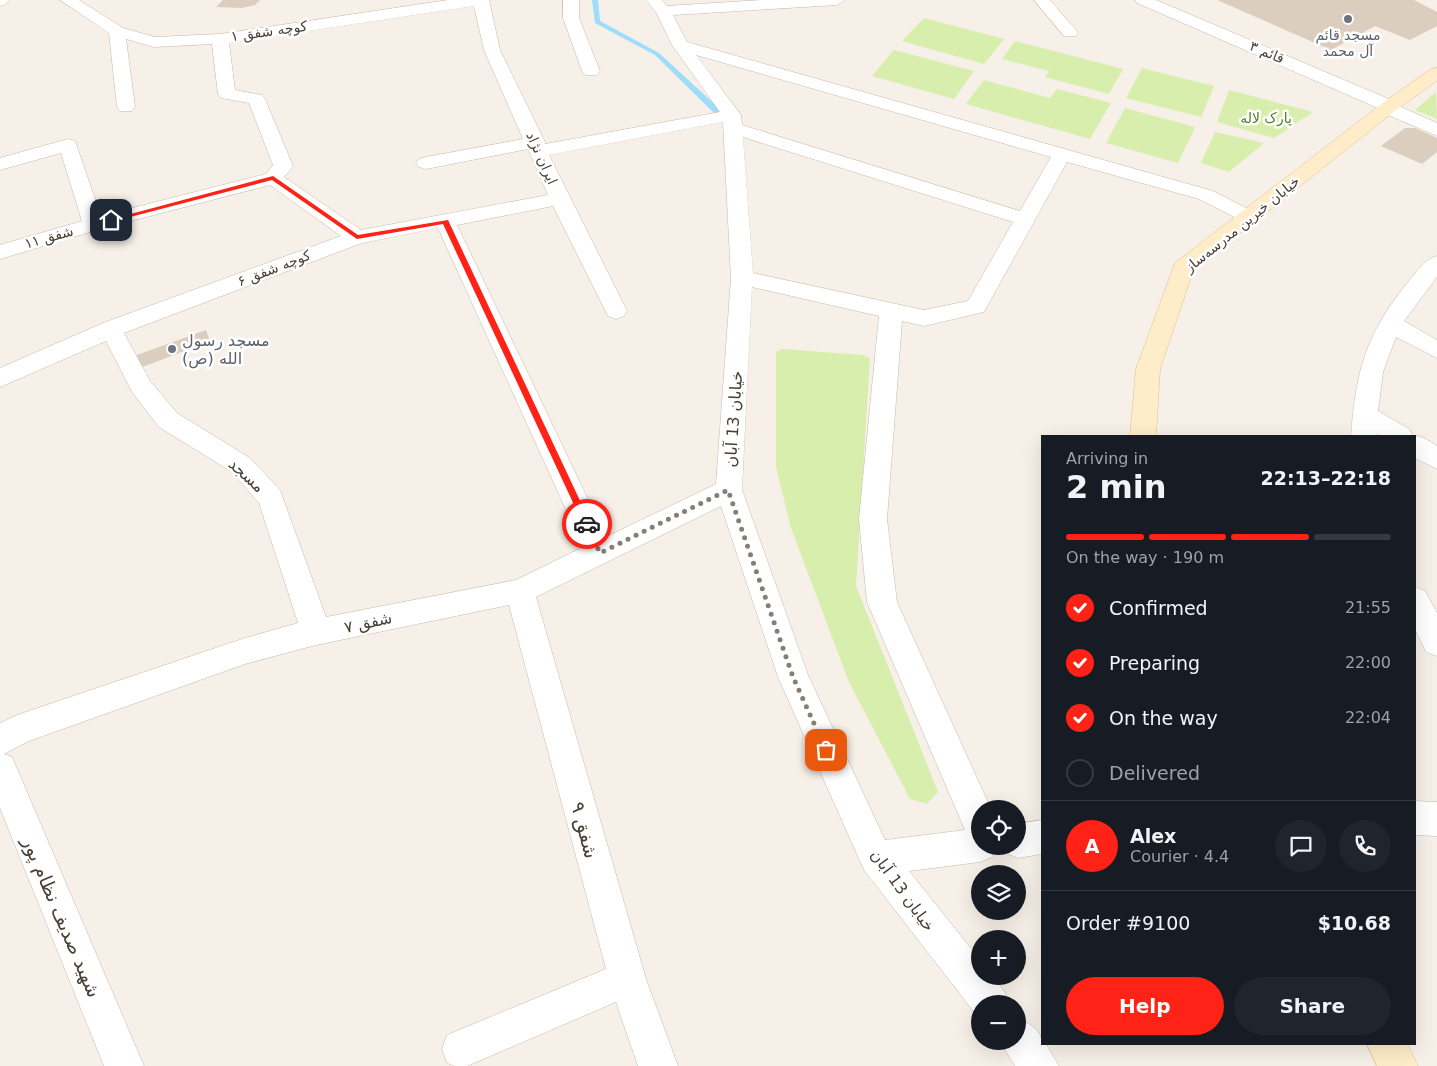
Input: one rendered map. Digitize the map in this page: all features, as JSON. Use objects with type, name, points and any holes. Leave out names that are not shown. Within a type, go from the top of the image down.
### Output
[{"type":"main road","name":"خیابان خیرین مدرسه‌ساز","points":[[1143,435],[1148,369],[1183,268],[1389,107],[1437,73]]},
{"type":"main road","points":[[1387,1045],[1398,1066]]},
{"type":"street","name":"کوچه شفق ۱","points":[[68,0],[117,31],[154,42],[220,39],[480,0]]},
{"type":"street","name":"ایران نژاد","points":[[480,0],[492,50],[538,147],[560,199],[616,311]]},
{"type":"street","points":[[571,0],[572,18],[590,71]]},
{"type":"street","points":[[732,121],[680,44],[658,5],[838,0]]},
{"type":"street","points":[[1042,0],[1070,33]]},
{"type":"street","name":"قائم ۳","points":[[1143,0],[1170,4],[1437,130]]},
{"type":"street","points":[[117,31],[126,107]]},
{"type":"street","points":[[220,39],[227,94],[256,99],[268,124],[282,166],[273,178],[357,237]]},
{"type":"street","points":[[680,44],[1206,195],[1249,216]]},
{"type":"street","points":[[426,163],[732,121],[1025,219]]},
{"type":"street","name":"خیابان 13 آبان","points":[[732,121],[742,278],[728,490],[793,677],[876,858],[983,995]]},
{"type":"street","points":[[0,164],[68,145],[93,224]]},
{"type":"street","points":[[742,278],[924,318],[976,307],[1062,154]]},
{"type":"street","name":"شفق ۱۱","points":[[0,252],[93,224],[273,178]]},
{"type":"street","name":"کوچه شفق ۶","points":[[0,378],[111,329],[357,237],[560,199]]},
{"type":"street","points":[[445,222],[600,553]]},
{"type":"street","points":[[1396,435],[1365,426],[1367,390],[1380,342],[1411,291],[1437,263]]},
{"type":"street","points":[[891,311],[873,519],[882,602],[971,804]]},
{"type":"street","points":[[1391,324],[1437,350]]},
{"type":"street","name":"مسجد","points":[[111,329],[141,386],[168,420],[241,465],[271,498],[316,632]]},
{"type":"street","points":[[1416,446],[1437,459]]},
{"type":"street","name":"شفق ۷","points":[[0,740],[20,730],[245,651],[316,632],[520,591],[728,490]]},
{"type":"street","name":"شفق ۹","points":[[520,591],[627,979],[658,1066]]},
{"type":"street","points":[[1416,602],[1437,643]]},
{"type":"street","name":"شهید صدیف نظام پور","points":[[0,768],[124,1066]]},
{"type":"street","points":[[1416,818],[1437,819]]},
{"type":"street","points":[[1026,839],[1041,837]]},
{"type":"street","points":[[876,858],[971,846]]},
{"type":"street","points":[[461,1049],[627,979]]},
{"type":"street","points":[[1026,1049],[1039,1066]]},
{"type":"green space","points":[[924,18],[1004,39],[984,64],[902,41]]},
{"type":"green space","points":[[1015,41],[1123,69],[1109,94],[1045,77],[1049,71],[1002,59]]},
{"type":"green space","points":[[894,50],[974,71],[954,99],[872,76]]},
{"type":"green space","points":[[1142,68],[1214,86],[1201,117],[1126,98]]},
{"type":"green space","points":[[984,80],[1050,98],[1057,89],[1111,103],[1090,139],[966,104]]},
{"type":"green space","name":"پارک لاله","points":[[1229,90],[1313,112],[1274,138],[1217,122]]},
{"type":"green space","points":[[1436,92],[1437,119],[1415,110]]},
{"type":"green space","points":[[1125,108],[1195,127],[1178,163],[1106,143]]},
{"type":"green space","points":[[1215,132],[1264,143],[1229,172],[1201,163]]},
{"type":"green space","points":[[782,349],[863,355],[870,358],[856,586],[938,792],[927,804],[910,799],[849,682],[791,528],[776,467],[776,352]]},
{"type":"building","points":[[223,0],[260,0],[255,5],[242,8],[216,7]]},
{"type":"building","name":"مسجد قائم آل محمد","points":[[1217,0],[1414,0],[1437,12],[1437,26],[1410,40],[1375,26],[1331,50]]},
{"type":"building","points":[[1405,128],[1415,128],[1437,138],[1437,152],[1422,164],[1381,146]]},
{"type":"building","name":"مسجد رسول الله (ص)","points":[[206,330],[210,341],[140,368],[134,356]]},
{"type":"waterway","points":[[595,0],[597,22],[657,54],[719,113]]},
{"type":"way so far","points":[[587,524],[600,553],[728,490],[793,677],[826,750]]},
{"type":"place","name":"مسجد قائم آل محمد","points":[[1348,19]]},
{"type":"place","name":"مسجد رسول الله (ص)","points":[[172,349]]},
{"type":"route","points":[[111,220],[273,178],[357,237],[445,222],[587,524]]}]
